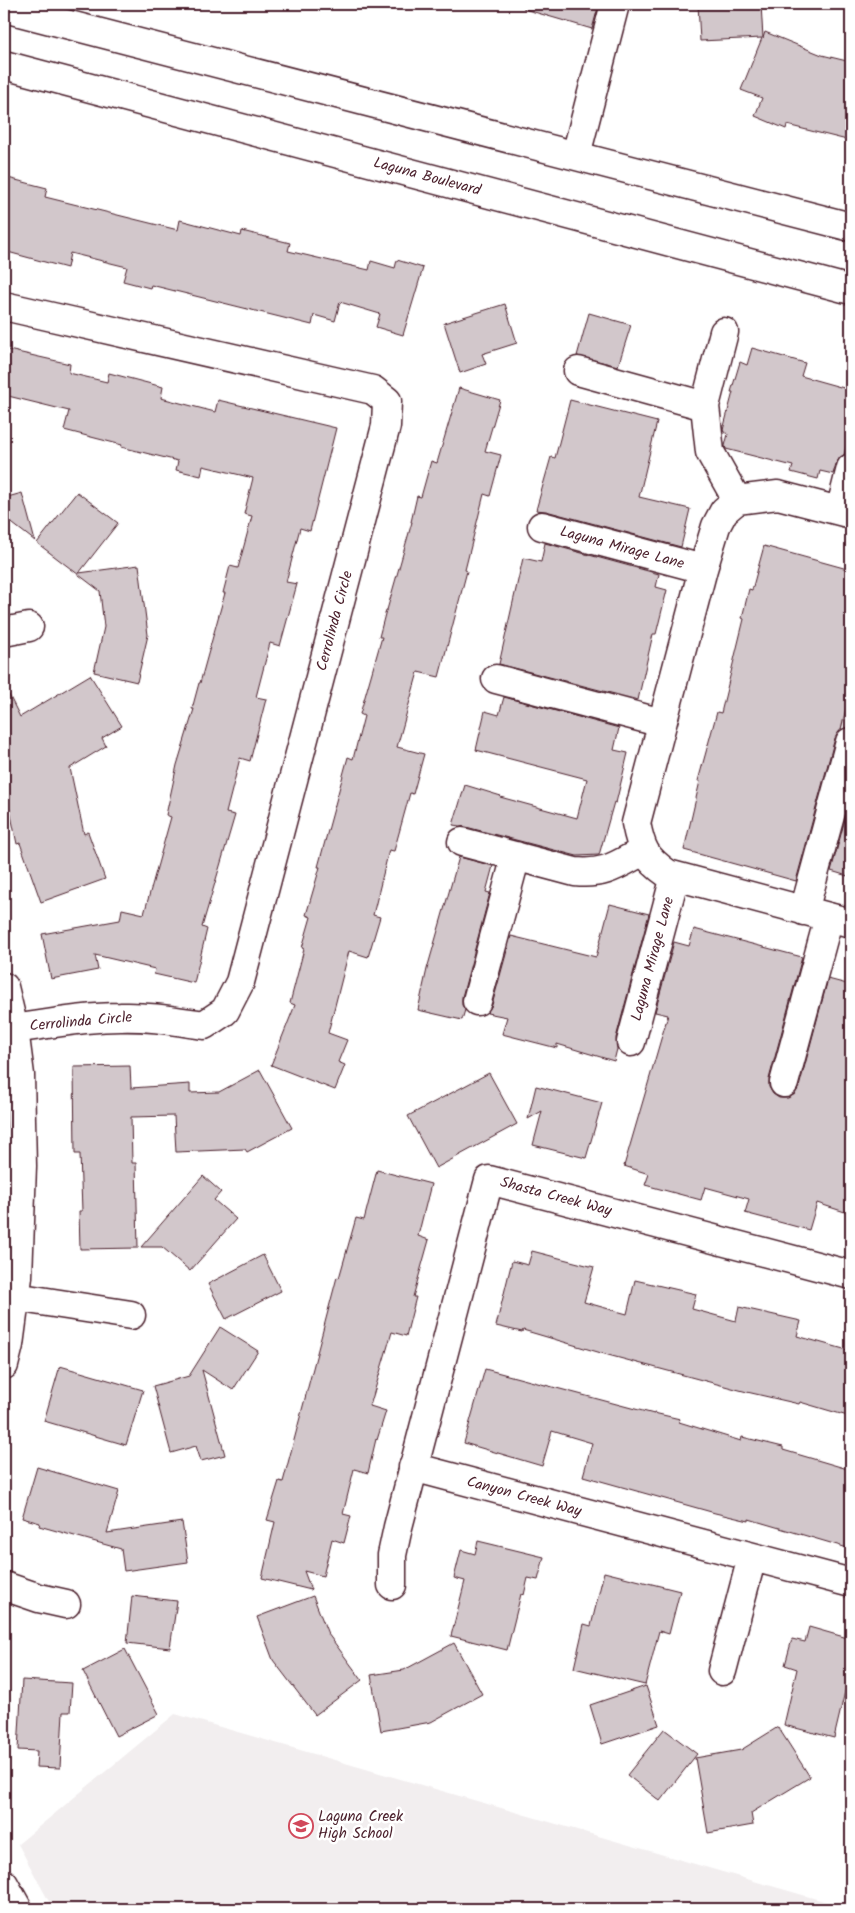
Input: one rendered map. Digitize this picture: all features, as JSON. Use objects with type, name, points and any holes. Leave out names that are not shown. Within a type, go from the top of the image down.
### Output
[{"type":"street","points":[[576,155],[615,4]]},
{"type":"street","points":[[4,8],[851,227]]},
{"type":"street","name":"Laguna Boulevard","points":[[4,65],[851,290]]},
{"type":"street","name":"Cerrolinda Circle","points":[[4,306],[373,390],[387,401],[386,426],[240,982],[225,1012],[204,1025],[147,1017],[120,1016],[14,1029]]},
{"type":"street","points":[[724,332],[705,406],[710,452],[737,500],[778,495],[846,513],[851,468]]},
{"type":"street","points":[[578,371],[705,406]]},
{"type":"street","name":"Laguna Mirage Lane","points":[[737,500],[724,511],[716,526],[703,569],[636,823],[640,843],[643,851],[654,864],[668,874],[828,917]]},
{"type":"street","name":"Laguna Mirage Lane","points":[[542,526],[703,569]]},
{"type":"street","points":[[496,679],[662,723]]},
{"type":"street","points":[[784,1083],[828,917],[850,742]]},
{"type":"street","points":[[462,842],[575,872],[592,874],[610,869],[643,851]]},
{"type":"street","points":[[477,1001],[516,856]]},
{"type":"street","name":"Laguna Mirage Lane","points":[[631,1042],[675,876]]},
{"type":"street","points":[[4,987],[14,1029],[20,1074],[22,1166],[18,1277],[9,1345],[4,1365]]},
{"type":"street","name":"Shasta Creek Way","points":[[414,1467],[490,1180],[851,1275]]},
{"type":"street","points":[[15,1297],[131,1315]]},
{"type":"street","points":[[392,1585],[392,1555],[414,1467]]},
{"type":"street","name":"Canyon Creek Way","points":[[414,1467],[851,1583]]},
{"type":"street","points":[[722,1671],[752,1557]]},
{"type":"street","points":[[4,1586],[39,1598],[66,1604]]},
{"type":"street","points":[[4,1884],[18,1909]]},
{"type":"shaded area","name":"Laguna Creek High School","points":[[175,1714],[851,1909],[53,1909],[18,1844]]},
{"type":"building","points":[[524,4],[599,4],[592,29],[524,9]]},
{"type":"building","points":[[698,4],[761,4],[763,38],[765,32],[822,55],[851,62],[851,139],[848,138],[847,140],[787,125],[786,129],[755,116],[762,98],[741,90],[762,38],[700,41]]},
{"type":"building","points":[[4,177],[47,188],[45,197],[178,230],[180,220],[241,236],[242,231],[290,243],[288,251],[369,270],[371,261],[395,268],[397,260],[423,268],[403,335],[376,327],[380,314],[340,302],[335,321],[314,315],[312,325],[151,285],[150,288],[123,281],[127,267],[70,253],[67,268],[4,251]]},
{"type":"building","points":[[505,304],[517,343],[482,354],[486,364],[460,373],[444,323]]},
{"type":"building","points":[[589,313],[631,325],[618,366],[577,356]]},
{"type":"building","points":[[752,348],[805,363],[801,376],[851,390],[851,426],[844,455],[840,457],[833,474],[820,471],[818,479],[791,472],[793,466],[726,449],[728,434],[723,430],[733,392],[731,392],[740,362],[747,365]]},
{"type":"building","points":[[4,349],[70,364],[69,373],[107,382],[109,373],[163,387],[161,398],[215,412],[218,400],[336,428],[310,531],[300,528],[286,582],[297,584],[280,646],[270,643],[256,697],[266,699],[250,761],[240,758],[226,813],[235,815],[202,927],[207,929],[194,983],[154,974],[155,969],[95,955],[98,970],[51,979],[42,934],[120,920],[122,909],[144,914],[171,817],[166,815],[177,765],[225,593],[223,593],[230,566],[238,568],[252,516],[244,514],[253,478],[203,466],[201,476],[176,470],[178,461],[64,430],[69,411],[4,395]]},
{"type":"building","points":[[459,388],[500,400],[485,451],[501,455],[490,496],[484,494],[465,570],[467,571],[439,677],[418,672],[397,747],[424,754],[413,794],[410,793],[394,851],[389,850],[373,915],[380,917],[368,957],[349,951],[328,1033],[347,1040],[338,1062],[345,1065],[335,1090],[271,1065],[295,1005],[290,1003],[311,917],[306,915],[348,757],[353,759],[364,716],[360,714],[382,637],[379,637],[412,522],[417,496],[421,497],[431,461],[437,463]]},
{"type":"building","points":[[570,400],[657,422],[639,497],[690,509],[681,547],[546,511],[536,510],[551,457],[555,458]]},
{"type":"building","points":[[77,492],[118,523],[79,573],[139,565],[148,635],[137,682],[94,672],[104,627],[100,591],[37,543]]},
{"type":"building","points":[[22,493],[35,541],[4,517],[4,498]]},
{"type":"building","points":[[545,543],[659,574],[656,587],[667,590],[656,634],[653,634],[638,700],[499,664],[523,558],[541,562]]},
{"type":"building","points":[[764,546],[851,570],[851,687],[841,730],[835,738],[796,881],[684,850],[700,781],[698,781],[717,712],[721,713],[744,619],[742,618],[749,589],[752,590]]},
{"type":"building","points":[[90,675],[122,726],[102,738],[106,746],[70,768],[84,834],[88,832],[105,879],[41,902],[20,843],[17,844],[4,782],[4,685],[20,717]]},
{"type":"building","points":[[504,697],[619,728],[614,750],[628,753],[616,803],[614,802],[599,855],[577,856],[453,825],[465,785],[500,797],[577,818],[587,779],[476,750],[485,711],[499,715]]},
{"type":"building","points":[[851,797],[851,877],[831,871]]},
{"type":"building","points":[[459,857],[493,866],[486,892],[490,893],[462,997],[462,1005],[465,1010],[462,1020],[418,1010],[427,969]]},
{"type":"building","points":[[610,904],[649,914],[616,1038],[617,1049],[614,1061],[557,1044],[557,1048],[502,1034],[507,1017],[487,1013],[492,1005],[511,936],[596,957]]},
{"type":"building","points":[[694,929],[802,957],[769,1079],[769,1087],[773,1094],[779,1098],[788,1098],[795,1094],[799,1087],[828,979],[851,985],[851,1214],[817,1203],[809,1230],[745,1213],[749,1199],[705,1187],[701,1200],[645,1185],[649,1174],[624,1166],[668,1015],[655,1012],[674,942],[689,946]]},
{"type":"building","points":[[130,1066],[131,1088],[190,1084],[190,1093],[219,1092],[260,1070],[292,1128],[247,1152],[245,1149],[176,1152],[174,1116],[131,1117],[132,1163],[136,1163],[138,1248],[80,1249],[79,1211],[82,1211],[80,1154],[75,1154],[74,1067]]},
{"type":"building","points":[[489,1073],[517,1124],[436,1168],[408,1116]]},
{"type":"building","points":[[536,1086],[602,1103],[586,1158],[533,1145],[542,1111],[528,1119]]},
{"type":"building","points":[[377,1170],[431,1184],[418,1236],[429,1240],[413,1297],[416,1297],[406,1336],[392,1332],[370,1406],[386,1411],[376,1439],[368,1473],[354,1469],[343,1514],[351,1516],[344,1543],[332,1539],[323,1576],[304,1571],[311,1590],[262,1578],[275,1522],[267,1520],[279,1481],[283,1482],[337,1277],[339,1278],[356,1218],[364,1220]]},
{"type":"building","points":[[203,1176],[221,1192],[214,1200],[236,1219],[190,1271],[162,1247],[141,1247]]},
{"type":"building","points":[[532,1251],[594,1267],[584,1302],[627,1314],[635,1280],[696,1294],[692,1309],[736,1321],[739,1307],[801,1321],[797,1336],[851,1351],[851,1417],[800,1402],[799,1404],[747,1392],[523,1330],[522,1332],[496,1326],[512,1261],[528,1265]]},
{"type":"building","points":[[263,1255],[281,1291],[226,1319],[208,1284]]},
{"type":"building","points":[[220,1327],[258,1351],[233,1390],[202,1370],[225,1455],[201,1461],[196,1446],[171,1453],[153,1386],[189,1376]]},
{"type":"building","points":[[60,1366],[143,1390],[126,1445],[44,1421]]},
{"type":"building","points":[[485,1369],[654,1414],[680,1419],[679,1422],[741,1441],[742,1437],[783,1447],[783,1450],[851,1470],[851,1549],[749,1519],[749,1521],[715,1513],[583,1476],[592,1443],[552,1431],[542,1466],[464,1443]]},
{"type":"building","points":[[37,1467],[119,1491],[107,1533],[182,1522],[188,1562],[124,1571],[121,1549],[39,1526],[40,1523],[22,1518]]},
{"type":"building","points":[[478,1541],[544,1557],[538,1580],[528,1578],[524,1595],[521,1594],[507,1650],[451,1636],[465,1581],[454,1578],[461,1550],[475,1554]]},
{"type":"building","points":[[604,1572],[680,1591],[669,1634],[659,1631],[645,1685],[574,1668],[584,1624],[591,1626]]},
{"type":"building","points":[[132,1596],[177,1601],[170,1648],[127,1643]]},
{"type":"building","points":[[313,1596],[328,1634],[362,1680],[315,1715],[273,1660],[257,1617]]},
{"type":"building","points":[[809,1627],[851,1639],[851,1684],[847,1683],[834,1738],[784,1725],[797,1669],[785,1665],[792,1639],[805,1642]]},
{"type":"building","points":[[454,1643],[482,1694],[431,1722],[381,1731],[371,1675],[404,1670]]},
{"type":"building","points":[[125,1649],[159,1714],[116,1736],[83,1671]]},
{"type":"building","points":[[22,1680],[72,1683],[70,1712],[63,1712],[60,1768],[36,1767],[37,1751],[18,1750]]},
{"type":"building","points":[[646,1686],[659,1725],[602,1744],[590,1705]]},
{"type":"building","points":[[778,1727],[810,1777],[751,1813],[753,1825],[708,1833],[695,1758],[741,1750]]},
{"type":"building","points":[[664,1729],[697,1754],[660,1801],[627,1775]]},
{"type":"place","name":"Laguna Creek High School","points":[[301,1826]]}]
